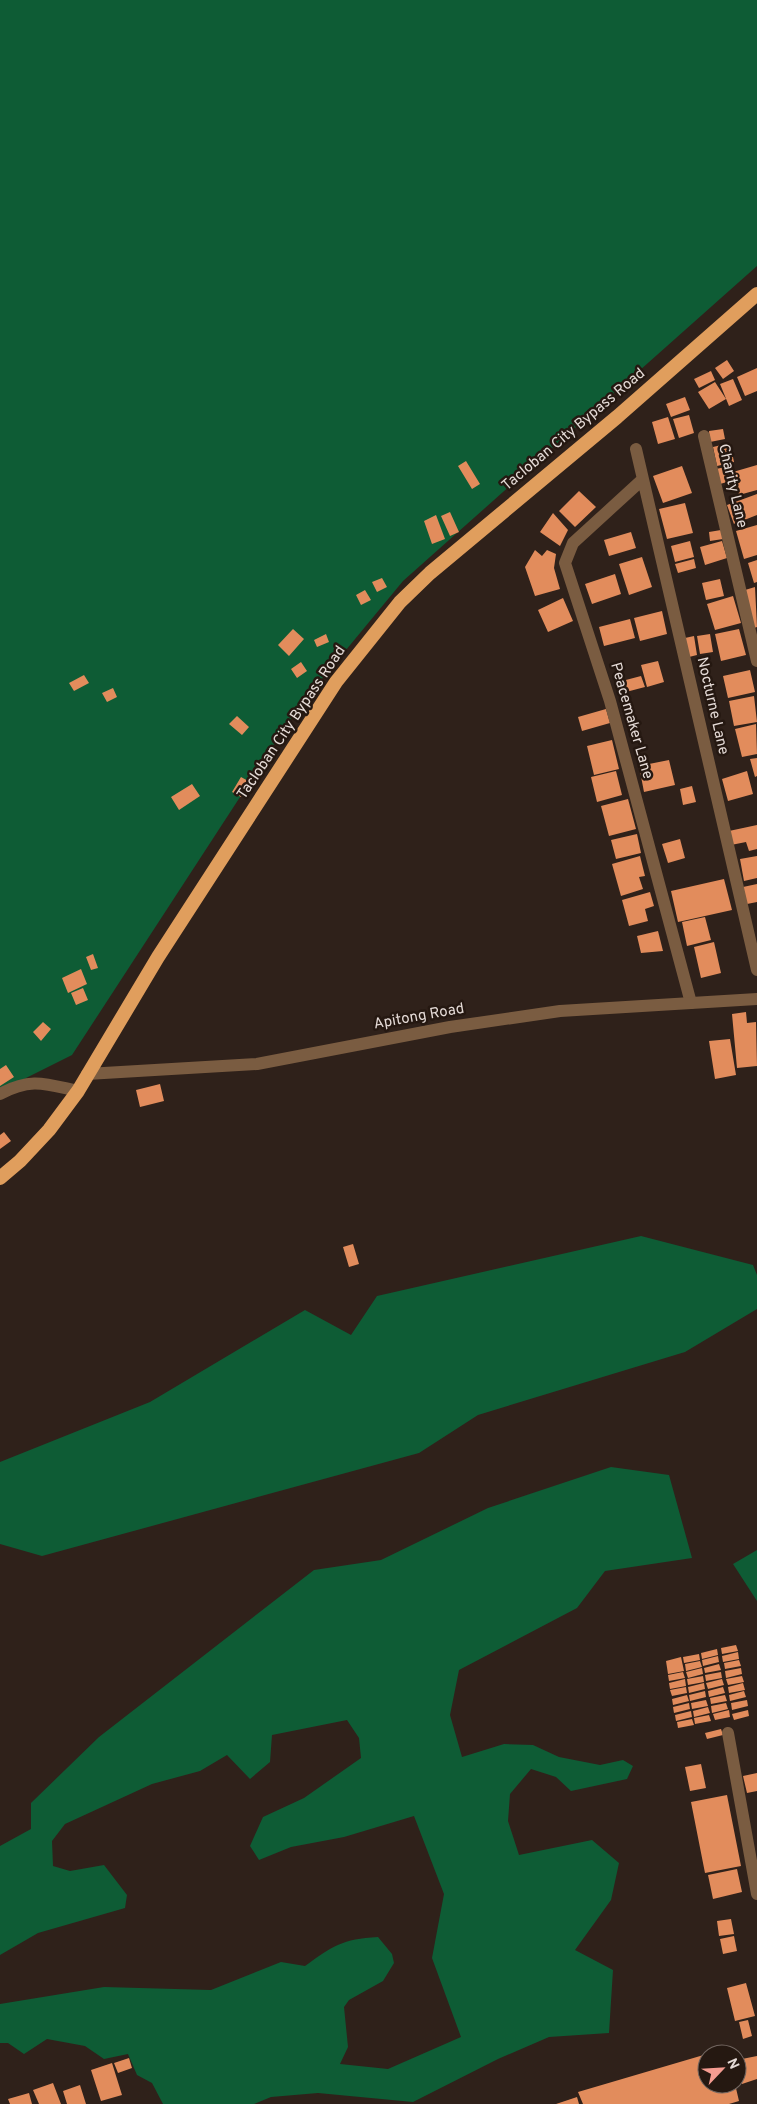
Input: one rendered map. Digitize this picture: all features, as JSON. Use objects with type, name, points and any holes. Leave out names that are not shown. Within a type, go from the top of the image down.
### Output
[{"type":"highway","name":"Tacloban City Bypass Road","points":[[0,1178],[20,1161],[48,1130],[78,1090],[158,957],[336,682],[400,602],[430,573],[617,417],[757,294]]},
{"type":"street","name":"Charity Lane","points":[[704,436],[757,661]]},
{"type":"street","name":"Nocturne Lane","points":[[636,449],[757,970]]},
{"type":"street","name":"Peacemaker Lane","points":[[643,479],[573,543],[565,563],[610,701],[691,1003]]},
{"type":"street","name":"Apitong Road","points":[[87,1074],[257,1064],[450,1027],[551,1012],[757,999]]},
{"type":"street","points":[[0,1094],[12,1087],[34,1082],[78,1090]]},
{"type":"street","points":[[728,1733],[757,1894]]},
{"type":"green space","points":[[0,0],[757,0],[757,266],[403,581],[298,708],[72,1055],[0,1091]]},
{"type":"green space","points":[[641,1236],[753,1265],[757,1275],[757,1309],[685,1352],[478,1415],[419,1453],[42,1556],[0,1544],[0,1462],[150,1402],[305,1310],[351,1335],[377,1296]]},
{"type":"green space","points":[[611,1467],[669,1475],[692,1558],[605,1571],[577,1608],[459,1670],[450,1715],[462,1757],[504,1744],[533,1745],[559,1757],[600,1765],[623,1760],[633,1766],[627,1779],[571,1791],[556,1777],[531,1769],[510,1794],[508,1821],[519,1855],[592,1840],[619,1863],[611,1900],[575,1950],[613,1970],[609,2033],[549,2037],[498,2059],[413,2102],[318,2093],[271,2097],[254,2104],[163,2104],[152,2083],[137,2075],[128,2054],[104,2059],[85,2046],[47,2039],[24,2054],[8,2043],[0,2043],[0,2004],[104,1987],[211,1990],[281,1962],[305,1966],[338,1945],[355,1940],[378,1937],[392,1954],[394,1963],[383,1981],[349,2000],[344,2007],[348,2047],[340,2064],[388,2069],[461,2037],[432,1958],[444,1894],[414,1816],[344,1837],[291,1847],[259,1860],[250,1846],[263,1817],[304,1798],[361,1758],[359,1738],[347,1720],[272,1735],[270,1762],[250,1779],[227,1755],[200,1771],[152,1784],[65,1824],[52,1841],[53,1866],[70,1871],[104,1865],[127,1895],[125,1908],[38,1933],[0,1955],[0,1846],[31,1829],[31,1803],[99,1737],[314,1570],[381,1560],[488,1508]]},
{"type":"green space","points":[[757,1550],[757,1601],[733,1564]]},
{"type":"building","points":[[727,360],[734,371],[723,379],[715,368]]},
{"type":"building","points":[[757,368],[757,391],[745,396],[737,377]]},
{"type":"building","points":[[711,371],[715,380],[699,388],[694,379]]},
{"type":"building","points":[[733,379],[742,400],[729,406],[720,384]]},
{"type":"building","points":[[715,382],[726,399],[709,409],[698,392]]},
{"type":"building","points":[[685,397],[690,410],[671,417],[666,404]]},
{"type":"building","points":[[689,415],[694,433],[679,438],[673,419]]},
{"type":"building","points":[[668,417],[675,439],[658,444],[652,422]]},
{"type":"building","points":[[723,429],[725,439],[710,442],[709,431]]},
{"type":"building","points":[[730,443],[734,462],[717,466],[713,447]]},
{"type":"building","points":[[466,461],[480,484],[472,489],[458,466]]},
{"type":"building","points":[[757,465],[757,490],[739,495],[733,472]]},
{"type":"building","points":[[682,466],[692,493],[663,503],[653,476]]},
{"type":"building","points":[[730,466],[734,480],[720,484],[716,469]]},
{"type":"building","points":[[579,491],[596,507],[575,527],[559,511]]},
{"type":"building","points":[[757,494],[757,515],[734,524],[727,505]]},
{"type":"building","points":[[685,503],[693,533],[667,539],[659,509]]},
{"type":"building","points":[[450,512],[459,532],[450,536],[441,516]]},
{"type":"building","points":[[553,513],[568,530],[560,546],[540,532]]},
{"type":"building","points":[[436,515],[445,539],[432,544],[424,521]]},
{"type":"building","points":[[757,525],[757,555],[744,559],[736,531]]},
{"type":"building","points":[[721,530],[723,539],[710,541],[709,532]]},
{"type":"building","points":[[631,532],[636,548],[609,556],[604,540]]},
{"type":"building","points":[[690,541],[694,557],[675,562],[671,546]]},
{"type":"building","points":[[722,541],[727,558],[705,565],[700,547]]},
{"type":"building","points":[[535,550],[542,556],[547,550],[556,554],[554,568],[560,589],[535,596],[525,567]]},
{"type":"building","points":[[642,557],[652,587],[629,595],[619,564]]},
{"type":"building","points":[[694,559],[696,568],[678,573],[675,564]]},
{"type":"building","points":[[757,560],[757,582],[754,583],[748,563]]},
{"type":"building","points":[[615,574],[621,594],[592,604],[585,584]]},
{"type":"building","points":[[382,578],[387,587],[377,592],[372,582]]},
{"type":"building","points":[[720,579],[724,596],[706,600],[702,583]]},
{"type":"building","points":[[755,587],[757,627],[754,628],[745,590]]},
{"type":"building","points":[[365,590],[371,600],[361,605],[356,595]]},
{"type":"building","points":[[733,596],[741,623],[715,630],[707,604]]},
{"type":"building","points":[[563,598],[573,621],[548,632],[538,610]]},
{"type":"building","points":[[662,611],[667,634],[640,641],[634,618]]},
{"type":"building","points":[[630,619],[635,638],[604,646],[599,627]]},
{"type":"building","points":[[293,629],[304,639],[289,656],[278,645]]},
{"type":"building","points":[[739,629],[746,655],[721,661],[715,634]]},
{"type":"building","points":[[326,634],[329,642],[317,647],[314,640]]},
{"type":"building","points":[[710,634],[713,652],[700,654],[697,636]]},
{"type":"building","points":[[694,636],[697,655],[689,657],[685,638]]},
{"type":"building","points":[[658,661],[664,682],[647,687],[641,665]]},
{"type":"building","points":[[301,662],[307,671],[297,678],[291,669]]},
{"type":"building","points":[[750,670],[755,692],[728,698],[723,676]]},
{"type":"building","points":[[84,675],[89,683],[74,691],[69,683]]},
{"type":"building","points":[[641,676],[645,687],[626,692],[622,681]]},
{"type":"building","points":[[113,688],[117,697],[107,702],[102,693]]},
{"type":"building","points":[[754,696],[757,722],[734,726],[729,701]]},
{"type":"building","points":[[606,709],[610,723],[582,731],[578,717]]},
{"type":"building","points":[[237,716],[249,727],[242,735],[229,724]]},
{"type":"building","points":[[756,724],[757,754],[742,757],[735,729]]},
{"type":"building","points":[[612,740],[619,769],[594,775],[587,746]]},
{"type":"building","points":[[757,758],[757,776],[755,777],[750,759]]},
{"type":"building","points":[[669,760],[675,785],[644,792],[639,766]]},
{"type":"building","points":[[616,771],[622,795],[597,802],[591,777]]},
{"type":"building","points":[[747,771],[753,794],[728,801],[722,779]]},
{"type":"building","points":[[241,777],[250,782],[241,797],[232,792]]},
{"type":"building","points":[[192,784],[200,796],[179,810],[171,797]]},
{"type":"building","points":[[692,786],[696,802],[683,805],[680,789]]},
{"type":"building","points":[[628,799],[636,829],[609,836],[601,806]]},
{"type":"building","points":[[757,825],[757,849],[749,851],[746,842],[731,845],[729,831]]},
{"type":"building","points":[[637,834],[641,853],[616,859],[611,840]]},
{"type":"building","points":[[680,839],[685,858],[668,863],[662,844]]},
{"type":"building","points":[[640,856],[645,876],[639,877],[643,889],[621,896],[612,864]]},
{"type":"building","points":[[757,856],[757,878],[744,881],[740,859]]},
{"type":"building","points":[[724,879],[732,910],[678,922],[671,891]]},
{"type":"building","points":[[757,884],[757,902],[747,904],[743,887]]},
{"type":"building","points":[[650,892],[654,906],[645,909],[648,921],[629,926],[622,900]]},
{"type":"building","points":[[705,917],[711,940],[687,946],[682,922]]},
{"type":"building","points":[[658,931],[663,951],[641,953],[637,936]]},
{"type":"building","points":[[714,942],[721,973],[701,978],[694,947]]},
{"type":"building","points":[[93,954],[98,968],[91,970],[86,957]]},
{"type":"building","points":[[81,969],[87,984],[68,993],[62,978]]},
{"type":"building","points":[[83,988],[88,1000],[76,1005],[71,993]]},
{"type":"building","points":[[746,1012],[747,1023],[756,1022],[757,1066],[737,1068],[732,1014]]},
{"type":"building","points":[[43,1022],[51,1029],[41,1041],[33,1032]]},
{"type":"building","points":[[730,1039],[736,1075],[715,1079],[709,1041]]},
{"type":"building","points":[[6,1065],[14,1077],[0,1086],[0,1069]]},
{"type":"building","points":[[160,1084],[164,1101],[140,1107],[136,1090]]},
{"type":"building","points":[[4,1132],[11,1141],[0,1149],[0,1135]]},
{"type":"building","points":[[353,1244],[359,1264],[349,1267],[343,1247]]},
{"type":"building","points":[[736,1645],[738,1651],[722,1654],[721,1648]]},
{"type":"building","points":[[717,1649],[718,1655],[702,1659],[701,1653]]},
{"type":"building","points":[[738,1652],[739,1659],[723,1662],[722,1656]]},
{"type":"building","points":[[699,1654],[700,1660],[684,1663],[683,1657]]},
{"type":"building","points":[[718,1656],[719,1662],[703,1666],[702,1660]]},
{"type":"building","points":[[681,1657],[684,1671],[668,1674],[666,1661]]},
{"type":"building","points":[[739,1660],[741,1666],[725,1669],[724,1663]]},
{"type":"building","points":[[700,1661],[702,1667],[686,1671],[685,1664]]},
{"type":"building","points":[[719,1664],[721,1670],[705,1673],[704,1668]]},
{"type":"building","points":[[702,1668],[703,1674],[688,1678],[686,1672]]},
{"type":"building","points":[[741,1668],[742,1674],[726,1678],[725,1671]]},
{"type":"building","points":[[683,1672],[685,1678],[669,1681],[668,1675]]},
{"type":"building","points":[[721,1672],[722,1678],[706,1681],[705,1675]]},
{"type":"building","points":[[703,1676],[704,1682],[688,1685],[687,1679]]},
{"type":"building","points":[[742,1676],[744,1682],[728,1685],[726,1679]]},
{"type":"building","points":[[685,1679],[686,1686],[670,1689],[669,1683]]},
{"type":"building","points":[[722,1679],[724,1685],[708,1689],[706,1683]]},
{"type":"building","points":[[704,1683],[705,1689],[689,1693],[688,1687]]},
{"type":"building","points":[[743,1683],[745,1690],[729,1693],[728,1687]]},
{"type":"building","points":[[686,1687],[687,1693],[672,1696],[670,1690]]},
{"type":"building","points":[[723,1687],[725,1693],[709,1697],[708,1691]]},
{"type":"building","points":[[705,1691],[706,1697],[690,1701],[689,1695]]},
{"type":"building","points":[[744,1691],[746,1697],[730,1701],[729,1695]]},
{"type":"building","points":[[687,1695],[689,1701],[673,1705],[672,1699]]},
{"type":"building","points":[[725,1695],[727,1701],[711,1704],[710,1698]]},
{"type":"building","points":[[706,1700],[708,1706],[692,1709],[691,1703]]},
{"type":"building","points":[[747,1700],[748,1706],[732,1710],[731,1703]]},
{"type":"building","points":[[689,1703],[690,1709],[674,1713],[673,1707]]},
{"type":"building","points":[[726,1703],[728,1709],[712,1713],[711,1706]]},
{"type":"building","points":[[708,1707],[710,1713],[694,1717],[693,1711]]},
{"type":"building","points":[[729,1710],[730,1717],[715,1720],[713,1714]]},
{"type":"building","points":[[748,1710],[749,1716],[734,1720],[732,1714]]},
{"type":"building","points":[[691,1711],[692,1717],[676,1721],[675,1715]]},
{"type":"building","points":[[709,1715],[711,1721],[695,1724],[694,1718]]},
{"type":"building","points":[[692,1719],[694,1725],[678,1728],[677,1722]]},
{"type":"building","points":[[721,1729],[723,1735],[707,1739],[705,1733]]},
{"type":"building","points":[[701,1764],[706,1788],[690,1791],[685,1767]]},
{"type":"building","points":[[757,1773],[757,1791],[747,1793],[743,1776]]},
{"type":"building","points":[[727,1795],[741,1866],[705,1873],[691,1802]]},
{"type":"building","points":[[737,1869],[742,1892],[713,1899],[708,1875]]},
{"type":"building","points":[[731,1919],[734,1934],[719,1936],[717,1921]]},
{"type":"building","points":[[734,1936],[737,1951],[723,1954],[720,1939]]},
{"type":"building","points":[[746,1983],[755,2016],[735,2021],[727,1988]]},
{"type":"building","points":[[748,2020],[752,2036],[743,2039],[739,2022]]},
{"type":"building","points":[[757,2056],[757,2079],[747,2082],[747,2058]]},
{"type":"building","points":[[697,2057],[697,2094],[737,2094],[739,2101],[729,2104],[583,2104],[578,2092]]},
{"type":"building","points":[[129,2058],[132,2068],[118,2073],[114,2063]]},
{"type":"building","points":[[112,2063],[122,2095],[101,2101],[91,2070]]},
{"type":"building","points":[[53,2083],[61,2104],[39,2104],[33,2090]]},
{"type":"building","points":[[80,2085],[86,2104],[67,2104],[63,2091]]},
{"type":"building","points":[[29,2093],[32,2104],[10,2104],[8,2099]]},
{"type":"building","points":[[577,2097],[579,2104],[556,2104]]}]
